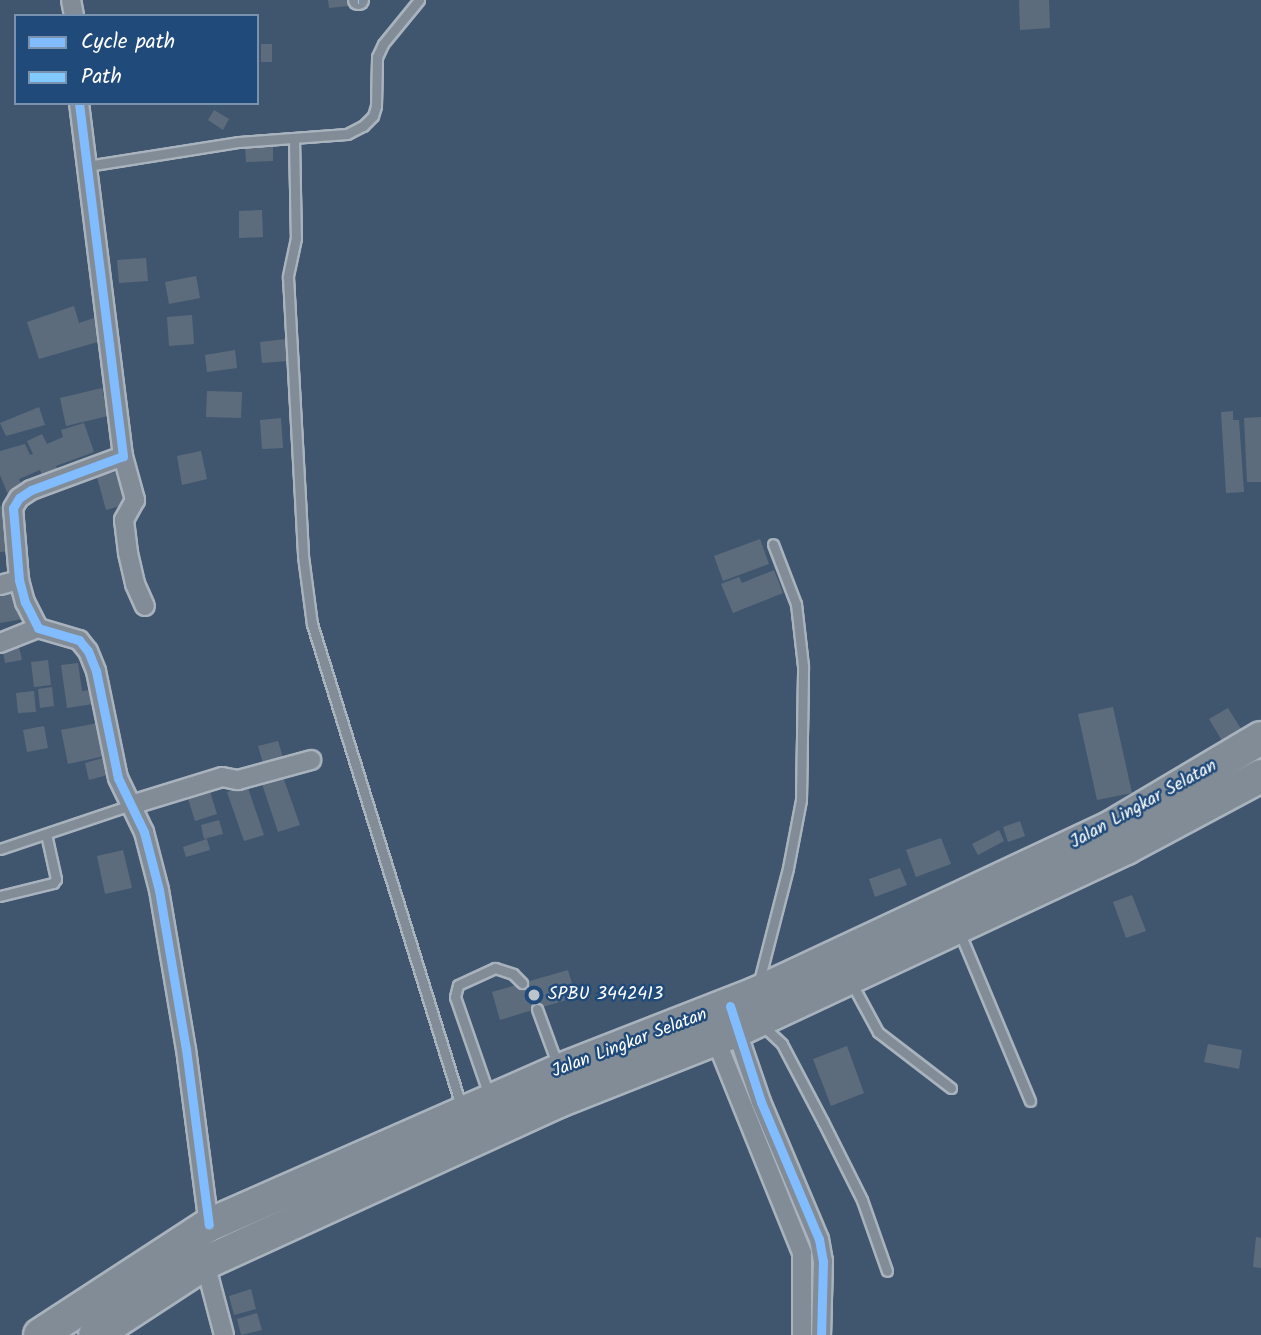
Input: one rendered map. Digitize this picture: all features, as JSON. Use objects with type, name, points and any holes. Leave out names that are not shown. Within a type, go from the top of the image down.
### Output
[{"type":"highway","name":"Jalan Lingkar Selatan","points":[[95,1335],[205,1264],[736,1017],[1111,827],[1261,738]]},
{"type":"highway","name":"Jalan Lingkar Selatan","points":[[40,1335],[209,1225],[559,1070],[736,1017],[849,977],[1126,848],[1261,776]]},
{"type":"street","points":[[79,105],[123,456],[135,500],[124,520],[128,553],[135,584],[145,606]]},
{"type":"street","points":[[38,628],[25,602],[19,580],[13,508],[19,498],[31,490],[123,456]]},
{"type":"street","points":[[0,585],[19,580]]},
{"type":"street","points":[[0,643],[38,628],[79,640],[88,651],[96,671],[118,778],[144,832],[159,890],[186,1049],[209,1225]]},
{"type":"street","points":[[131,805],[222,776],[238,780],[311,760]]},
{"type":"street","points":[[736,1017],[802,1253],[802,1335]]},
{"type":"street","points":[[736,1017],[761,1102],[818,1239],[822,1261],[821,1335]]},
{"type":"street","points":[[205,1264],[224,1335]]},
{"type":"lane","points":[[85,166],[239,142],[347,134],[363,126],[373,116],[377,95],[377,57],[383,44],[419,0]]},
{"type":"lane","points":[[294,138],[296,239],[288,277],[307,593],[312,624],[477,1106]]},
{"type":"lane","points":[[773,544],[796,604],[803,666],[801,800],[789,868],[736,1017],[782,1044],[862,1200],[887,1271]]},
{"type":"lane","points":[[0,849],[131,805]]},
{"type":"lane","points":[[0,896],[53,883],[56,879],[47,834]]},
{"type":"lane","points":[[957,927],[1030,1101]]},
{"type":"lane","points":[[477,1106],[455,997],[458,985],[495,968],[504,969],[522,983]]},
{"type":"lane","points":[[849,977],[877,1032],[951,1088]]},
{"type":"lane","points":[[537,1009],[559,1070]]},
{"type":"building","points":[[328,0],[349,0],[349,6],[329,8]]},
{"type":"building","points":[[1019,0],[1049,0],[1050,28],[1020,30]]},
{"type":"building","points":[[261,44],[272,44],[272,62],[261,62]]},
{"type":"building","points":[[214,110],[229,119],[223,130],[208,120]]},
{"type":"building","points":[[273,145],[273,161],[246,162],[245,146]]},
{"type":"building","points":[[262,210],[263,237],[239,238],[239,211]]},
{"type":"building","points":[[146,258],[148,281],[119,283],[117,260]]},
{"type":"building","points":[[196,276],[200,298],[169,304],[165,282]]},
{"type":"building","points":[[74,306],[79,323],[94,318],[101,341],[39,359],[27,322]]},
{"type":"building","points":[[192,315],[194,344],[169,346],[167,317]]},
{"type":"building","points":[[286,339],[288,361],[262,363],[260,342]]},
{"type":"building","points":[[235,350],[237,368],[207,372],[205,355]]},
{"type":"building","points":[[102,388],[108,416],[66,426],[60,398]]},
{"type":"building","points":[[207,391],[242,392],[241,418],[206,417]]},
{"type":"building","points":[[39,407],[45,425],[6,436],[0,423]]},
{"type":"building","points":[[1233,411],[1233,420],[1239,420],[1244,492],[1226,493],[1221,412]]},
{"type":"building","points":[[1261,417],[1261,482],[1247,482],[1244,418]]},
{"type":"building","points":[[281,418],[283,448],[262,449],[260,420]]},
{"type":"building","points":[[84,423],[94,452],[56,466],[60,477],[45,483],[40,470],[19,479],[24,490],[9,497],[0,475],[0,451],[25,444],[30,455],[33,454],[27,441],[42,434],[47,444],[63,437],[61,430]]},
{"type":"building","points":[[201,451],[207,479],[182,485],[177,456]]},
{"type":"building","points":[[119,471],[127,504],[106,510],[97,477]]},
{"type":"building","points":[[5,505],[11,551],[0,552],[0,506]]},
{"type":"building","points":[[760,539],[769,564],[723,581],[714,556]]},
{"type":"building","points":[[774,570],[783,593],[733,613],[721,584],[739,577],[742,583]]},
{"type":"building","points":[[18,588],[23,619],[0,623],[0,591]]},
{"type":"building","points":[[19,647],[22,660],[5,663],[3,651]]},
{"type":"building","points":[[48,660],[51,685],[34,687],[31,662]]},
{"type":"building","points":[[78,663],[82,691],[91,690],[93,704],[67,708],[61,665]]},
{"type":"building","points":[[52,687],[54,706],[40,708],[38,689]]},
{"type":"building","points":[[34,691],[36,712],[18,713],[16,693]]},
{"type":"building","points":[[1113,707],[1132,793],[1097,800],[1078,714]]},
{"type":"building","points":[[1228,708],[1243,732],[1224,744],[1209,719]]},
{"type":"building","points":[[98,723],[105,756],[68,764],[61,730]]},
{"type":"building","points":[[44,726],[48,748],[27,752],[23,730]]},
{"type":"building","points":[[278,741],[285,764],[265,770],[258,746]]},
{"type":"building","points":[[103,758],[108,775],[89,780],[85,763]]},
{"type":"building","points":[[282,774],[300,825],[278,832],[261,781]]},
{"type":"building","points":[[208,785],[217,814],[195,821],[186,792]]},
{"type":"building","points":[[247,785],[264,835],[244,841],[227,792]]},
{"type":"building","points":[[219,820],[223,834],[204,839],[201,825]]},
{"type":"building","points":[[1020,821],[1025,836],[1008,842],[1003,827]]},
{"type":"building","points":[[999,830],[1004,841],[978,855],[972,844]]},
{"type":"building","points":[[941,838],[951,864],[916,877],[906,850]]},
{"type":"building","points":[[207,839],[210,850],[186,857],[183,847]]},
{"type":"building","points":[[123,850],[132,888],[105,894],[97,856]]},
{"type":"building","points":[[900,868],[907,885],[875,897],[869,879]]},
{"type":"building","points":[[1132,895],[1146,931],[1126,938],[1113,902]]},
{"type":"building","name":"SPBU 3442413","points":[[568,970],[576,997],[500,1020],[492,992]]},
{"type":"building","points":[[1208,1044],[1242,1050],[1239,1069],[1204,1062]]},
{"type":"building","points":[[847,1046],[864,1093],[831,1106],[813,1059]]},
{"type":"building","points":[[1256,1237],[1261,1238],[1261,1268],[1253,1267]]},
{"type":"building","points":[[251,1289],[256,1309],[234,1315],[229,1296]]},
{"type":"building","points":[[257,1313],[262,1330],[241,1335],[237,1319]]},
{"type":"cycle path","points":[[79,105],[123,456],[31,490],[19,498],[13,508],[19,580],[25,602],[38,628],[79,640],[88,651],[96,671],[118,778],[144,832],[159,890],[186,1049],[209,1225]]},
{"type":"cycle path","points":[[730,1006],[761,1102],[819,1239],[823,1261],[821,1335]]},
{"type":"place","name":"SPBU 3442413","points":[[534,995]]}]
